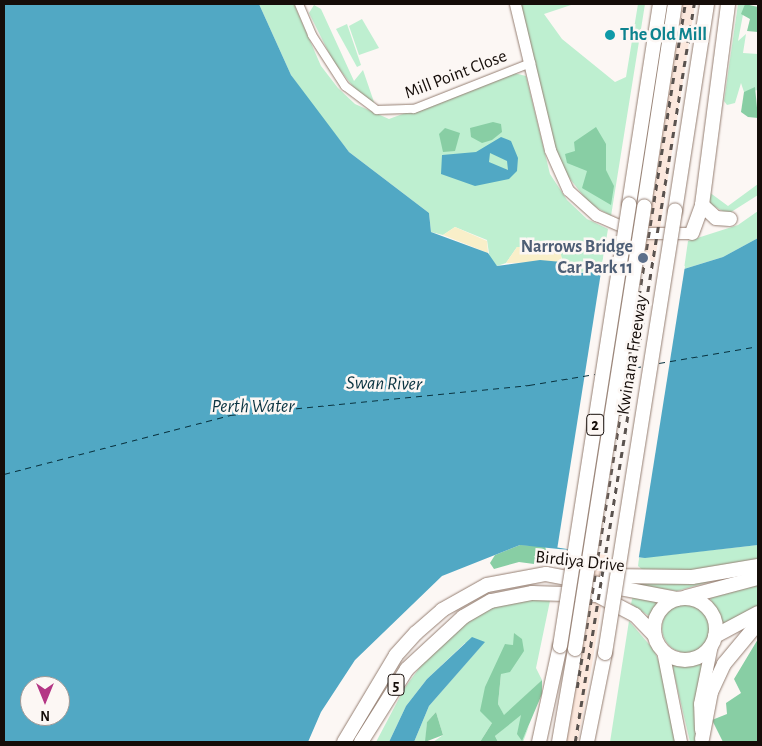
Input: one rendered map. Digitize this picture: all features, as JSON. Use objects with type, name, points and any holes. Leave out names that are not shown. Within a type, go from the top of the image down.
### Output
[{"type":"highway","name":"Kwinana Freeway","points":[[538,742],[560,646],[660,4]]},
{"type":"highway","points":[[559,742],[675,4]]},
{"type":"highway","name":"Kwinana Freeway","points":[[587,742],[605,653],[707,4]]},
{"type":"highway","points":[[692,233],[702,204],[728,4]]},
{"type":"highway","points":[[702,204],[716,218],[730,219]]},
{"type":"highway","name":"5","points":[[546,574],[672,578],[758,566]]},
{"type":"highway","name":"Birdiya Drive","points":[[344,742],[396,655],[428,621],[487,584],[546,574],[681,598]]},
{"type":"highway","name":"5","points":[[663,651],[654,634],[660,609],[681,598],[758,578]]},
{"type":"highway","name":"Birdiya Drive","points":[[361,742],[407,669],[442,635],[491,601],[544,592],[597,595],[636,615],[654,634]]},
{"type":"highway","name":"5","points":[[681,598],[700,601],[712,612],[714,640]]},
{"type":"highway","points":[[663,651],[686,660],[698,657],[714,640],[758,613]]},
{"type":"highway","points":[[702,741],[712,692],[724,664],[758,623]]},
{"type":"highway","points":[[370,742],[395,694],[442,635]]},
{"type":"main road","points":[[702,741],[700,704],[714,640]]},
{"type":"main road","points":[[663,651],[681,742]]},
{"type":"street","name":"Mill Point Close","points":[[299,4],[312,35],[345,86],[377,110],[414,109],[531,63]]},
{"type":"street","points":[[514,4],[531,63],[556,169],[582,204],[608,223],[637,233],[692,233]]},
{"type":"shaded area","points":[[679,4],[695,4],[593,659],[578,742],[562,742]]},
{"type":"green space","points":[[259,4],[294,4],[321,66],[338,88],[355,104],[389,119],[514,73],[526,76],[550,174],[567,200],[587,219],[608,229],[601,270],[569,273],[560,254],[517,247],[506,263],[497,266],[490,260],[487,240],[455,227],[443,235],[431,232],[429,213],[349,152],[313,106],[291,75]]},
{"type":"green space","points":[[520,4],[574,4],[544,14],[562,39],[615,82],[626,77],[638,4],[645,4],[611,216],[589,203],[559,165]]},
{"type":"green space","points":[[738,4],[745,4],[738,41],[746,34],[743,53],[758,54],[758,90],[744,92],[741,83],[735,103],[727,105],[724,101]]},
{"type":"green space","points":[[745,4],[758,7],[758,32],[747,31],[750,19],[741,14]]},
{"type":"green space","points":[[314,5],[321,9],[354,81],[363,70],[375,105],[358,93],[333,61],[309,13]]},
{"type":"green space","points":[[362,19],[379,48],[359,55],[349,26]]},
{"type":"green space","points":[[347,24],[361,65],[357,67],[336,29]]},
{"type":"green space","points":[[755,87],[758,118],[748,117],[741,112],[744,92]]},
{"type":"green space","points":[[493,122],[501,124],[502,132],[492,140],[482,143],[471,137],[470,128]]},
{"type":"green space","points":[[596,127],[606,144],[606,170],[614,186],[611,205],[582,188],[587,171],[567,163],[565,154],[575,151],[574,142]]},
{"type":"green space","points":[[445,128],[460,133],[455,151],[443,152],[439,134]]},
{"type":"green space","points":[[758,184],[758,195],[728,214],[710,204],[709,192],[728,206]]},
{"type":"green space","points":[[758,211],[758,238],[723,257],[684,269],[688,241],[738,225]]},
{"type":"green space","points":[[520,545],[545,546],[546,550],[534,564],[519,562],[494,569],[490,563],[495,555]]},
{"type":"green space","points":[[758,545],[758,561],[697,570],[645,572],[638,566],[639,558]]},
{"type":"green space","points":[[719,579],[677,591],[636,585],[641,582]]},
{"type":"green space","points":[[758,585],[758,607],[724,626],[710,598]]},
{"type":"green space","points":[[633,595],[659,599],[649,616],[631,604]]},
{"type":"green space","points":[[551,596],[536,668],[542,680],[504,716],[498,704],[501,674],[513,646],[493,677],[492,723],[480,742],[433,742],[443,735],[436,712],[427,722],[426,741],[414,742],[429,706],[482,645],[465,643],[427,679],[406,706],[389,742],[376,742],[404,689],[433,649],[487,607]]},
{"type":"green space","points":[[687,603],[696,605],[707,614],[712,628],[710,637],[701,648],[687,653],[678,651],[667,642],[662,628],[664,619],[673,608]]},
{"type":"green space","points":[[629,621],[654,650],[666,679],[679,742],[610,742]]},
{"type":"green space","points":[[514,633],[522,639],[524,651],[510,672],[501,674],[498,704],[504,715],[542,680],[542,694],[522,741],[517,734],[521,715],[495,736],[498,742],[480,742],[492,723],[480,711],[485,687],[505,644],[513,645]]},
{"type":"green space","points":[[758,639],[758,742],[723,742],[712,720],[727,714],[726,703],[741,693],[734,679]]},
{"type":"green space","points":[[702,660],[695,742],[690,742],[671,661]]},
{"type":"green space","points":[[436,712],[443,735],[425,742],[427,722]]},
{"type":"green space","points":[[521,714],[521,741],[529,726],[523,742],[498,742],[495,736]]},
{"type":"sand","points":[[455,227],[487,241],[488,253],[443,235]]},
{"type":"sand","points":[[517,247],[541,247],[561,254],[562,262],[506,263]]},
{"type":"water","name":"Perth Water","points":[[4,4],[259,4],[291,75],[349,152],[429,213],[431,232],[488,253],[497,266],[540,260],[562,262],[564,271],[575,273],[684,269],[723,257],[758,238],[758,545],[645,558],[520,545],[442,576],[355,660],[321,712],[308,742],[4,742]]},
{"type":"water","points":[[501,137],[511,141],[518,158],[517,171],[509,179],[475,186],[441,174],[442,155],[476,152]],"holes":[[[490,153],[507,161],[508,170],[489,162]]]},
{"type":"water","points":[[472,637],[485,642],[429,706],[414,742],[389,742],[406,706],[427,679]]},
{"type":"pier","points":[[604,253],[685,266],[638,560],[557,548]]},
{"type":"ferry route","points":[[659,363],[758,346]]},
{"type":"ferry route","points":[[624,369],[645,366]]},
{"type":"ferry route","points":[[4,474],[230,415],[529,385],[595,374]]},
{"type":"railway","points":[[577,688],[685,4]]},
{"type":"railway","points":[[575,742],[694,4]]},
{"type":"place","name":"The Old Mill","points":[[610,35]]},
{"type":"place","name":"Narrows Bridge Car Park 11","points":[[643,258]]},
{"type":"water label","name":"Swan River","points":[[384,384]]}]
